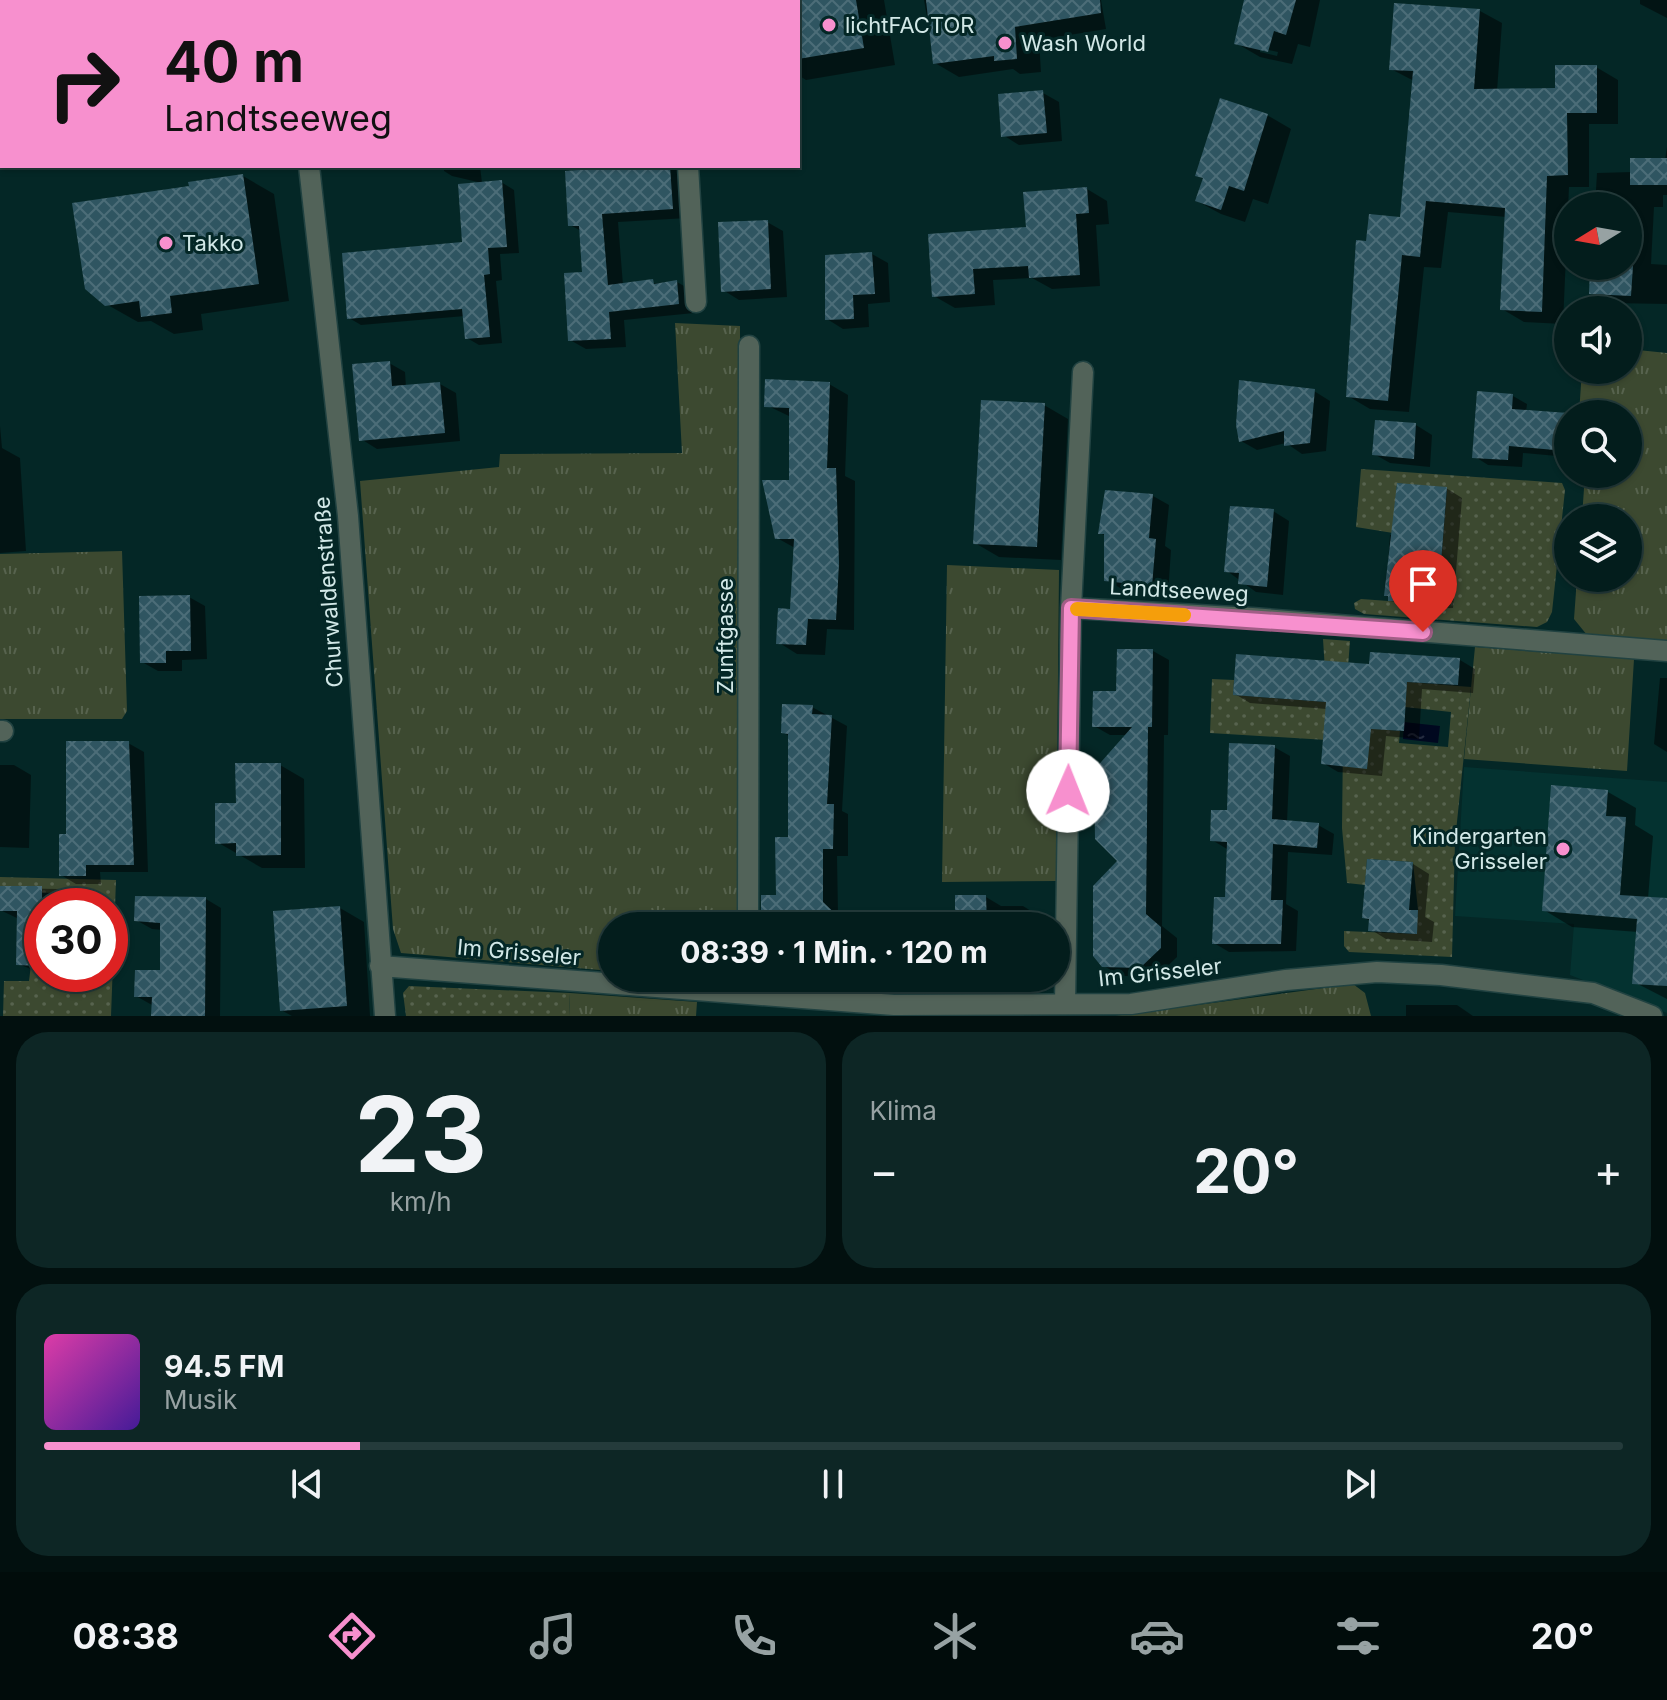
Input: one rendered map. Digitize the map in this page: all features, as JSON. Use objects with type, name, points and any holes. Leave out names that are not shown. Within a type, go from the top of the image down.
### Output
[{"type":"street","name":"Churwaldenstraße","points":[[309,168],[348,516],[385,1016]]},
{"type":"street","points":[[688,168],[696,302]]},
{"type":"street","name":"Zunftgasse","points":[[748,912],[749,346]]},
{"type":"street","points":[[1065,1004],[1071,608],[1083,372]]},
{"type":"street","name":"Landtseeweg","points":[[1071,608],[1252,618],[1667,651]]},
{"type":"street","name":"Im Grisseler","points":[[380,966],[598,978]]},
{"type":"street","name":"Im Grisseler","points":[[788,992],[894,1005],[1131,1004],[1286,980],[1377,972],[1441,975],[1593,993],[1652,1016]]},
{"type":"shaded area","name":"Kindergarten Grisseler","points":[[1464,767],[1667,782],[1667,1013],[1570,975],[1574,924],[1455,916]]},
{"type":"green space","points":[[675,323],[740,326],[741,912],[598,912],[598,970],[401,953],[393,929],[360,481],[499,467],[500,454],[682,453]]},
{"type":"green space","points":[[1642,350],[1667,353],[1667,641],[1587,635],[1574,619],[1576,592],[1642,592],[1642,504],[1583,504],[1584,488],[1642,488],[1642,400],[1580,400],[1581,384],[1642,384]]},
{"type":"green space","points":[[1361,469],[1554,482],[1554,488],[1565,490],[1564,504],[1554,504],[1552,612],[1547,622],[1537,627],[1364,614],[1355,609],[1354,603],[1361,599],[1416,603],[1417,599],[1438,600],[1447,490],[1397,483],[1393,533],[1356,527]]},
{"type":"green space","points":[[122,551],[127,711],[122,719],[0,719],[0,554]]},
{"type":"green space","points":[[947,565],[1059,570],[1056,881],[942,882]]},
{"type":"green space","points":[[1323,639],[1350,641],[1347,680],[1365,728],[1400,731],[1399,743],[1448,747],[1451,712],[1405,707],[1407,682],[1471,687],[1455,841],[1452,957],[1349,952],[1344,946],[1344,931],[1416,934],[1418,910],[1413,862],[1367,859],[1365,885],[1347,883],[1342,828],[1343,741],[1210,733],[1212,679],[1234,680],[1233,695],[1327,702]]},
{"type":"green space","points":[[1475,647],[1634,659],[1627,771],[1464,759]]},
{"type":"green space","points":[[0,877],[116,880],[116,888],[24,888],[24,892],[17,892],[16,886],[0,886]]},
{"type":"green space","points":[[4,981],[24,981],[24,992],[112,992],[111,1016],[3,1016]]},
{"type":"green space","points":[[1353,984],[1365,993],[1371,1016],[1115,1016]]},
{"type":"green space","points":[[409,986],[570,993],[569,1016],[406,1016],[403,993]]},
{"type":"green space","points":[[570,993],[697,1002],[696,1016],[569,1016]]},
{"type":"water","points":[[1404,722],[1440,726],[1438,743],[1403,739]]},
{"type":"building","name":"lichtFACTOR","points":[[800,0],[856,0],[864,48],[800,59]]},
{"type":"building","points":[[926,0],[1100,0],[1101,13],[1015,27],[1017,59],[994,61],[994,56],[933,64]]},
{"type":"building","points":[[1244,0],[1296,0],[1286,35],[1274,31],[1268,52],[1234,44]]},
{"type":"building","points":[[1394,3],[1480,9],[1474,89],[1555,88],[1555,65],[1597,65],[1597,113],[1567,113],[1568,175],[1547,176],[1542,312],[1500,310],[1505,208],[1426,201],[1420,257],[1402,255],[1388,401],[1346,397],[1356,240],[1366,241],[1369,214],[1400,217],[1413,71],[1389,70]]},
{"type":"building","points":[[1043,90],[1047,133],[1001,137],[998,94]]},
{"type":"building","points":[[1220,98],[1268,114],[1244,191],[1229,186],[1221,210],[1195,201],[1203,178],[1195,176]]},
{"type":"building","points":[[1630,158],[1667,158],[1667,185],[1630,185]]},
{"type":"building","points":[[670,168],[673,209],[602,214],[608,285],[653,279],[654,284],[677,280],[679,304],[609,312],[611,339],[568,341],[564,273],[582,272],[579,226],[568,226],[565,171]]},
{"type":"building","name":"Takko","points":[[243,174],[259,284],[170,296],[172,313],[141,317],[139,301],[105,306],[85,289],[72,203],[189,186],[188,182]]},
{"type":"building","points":[[502,180],[507,247],[488,248],[490,274],[484,275],[490,337],[465,339],[462,309],[347,319],[342,253],[462,242],[458,184]]},
{"type":"building","points":[[1087,187],[1089,213],[1076,214],[1080,275],[1029,278],[1028,266],[973,269],[975,294],[932,297],[928,234],[1026,227],[1023,192]]},
{"type":"building","points":[[768,220],[771,289],[721,292],[718,222]]},
{"type":"building","points":[[872,252],[875,294],[853,295],[854,319],[825,320],[825,255]]},
{"type":"building","points":[[1590,280],[1632,280],[1631,296],[1589,294]]},
{"type":"building","points":[[390,361],[392,386],[440,382],[445,433],[359,441],[352,364]]},
{"type":"building","points":[[765,379],[830,382],[827,468],[836,468],[839,563],[836,620],[808,619],[806,645],[776,644],[778,608],[790,609],[794,539],[775,539],[762,480],[789,480],[789,408],[764,407]]},
{"type":"building","points":[[1239,380],[1315,389],[1310,443],[1284,446],[1284,431],[1239,442],[1236,425]]},
{"type":"building","points":[[1477,391],[1513,394],[1512,409],[1554,412],[1554,450],[1509,446],[1508,460],[1472,458]]},
{"type":"building","points":[[981,400],[1045,403],[1037,547],[973,544]]},
{"type":"building","points":[[1375,420],[1416,423],[1414,459],[1372,455]]},
{"type":"building","points":[[1397,483],[1447,487],[1438,601],[1388,601],[1388,596],[1384,596]]},
{"type":"building","points":[[1105,490],[1153,494],[1149,538],[1156,539],[1152,586],[1104,581],[1104,534],[1098,534]]},
{"type":"building","points":[[1230,506],[1274,509],[1267,587],[1238,584],[1239,573],[1224,572]]},
{"type":"building","points":[[190,595],[191,651],[166,651],[166,663],[140,663],[139,596]]},
{"type":"building","points":[[1117,649],[1153,649],[1152,727],[1148,727],[1146,914],[1161,927],[1161,948],[1140,968],[1102,967],[1093,956],[1093,886],[1117,861],[1095,839],[1094,770],[1132,727],[1092,727],[1093,691],[1116,691]]},
{"type":"building","points":[[1370,652],[1460,658],[1458,685],[1407,682],[1404,731],[1371,729],[1367,769],[1321,764],[1326,702],[1233,695],[1236,654],[1369,664]]},
{"type":"building","points":[[782,704],[813,705],[812,714],[832,715],[827,804],[834,804],[833,849],[823,849],[823,902],[833,912],[761,912],[761,895],[776,895],[775,837],[788,837],[788,734],[781,733]]},
{"type":"building","points":[[66,741],[129,741],[134,865],[86,865],[86,876],[59,876],[59,834],[66,834]]},
{"type":"building","points":[[1229,743],[1275,745],[1272,819],[1319,823],[1317,848],[1273,844],[1271,900],[1283,900],[1281,944],[1212,944],[1214,897],[1225,897],[1227,842],[1210,841],[1211,810],[1227,810]]},
{"type":"building","points":[[235,763],[281,763],[281,855],[236,856],[236,843],[215,844],[215,803],[236,803]]},
{"type":"building","points":[[1551,785],[1608,790],[1606,816],[1626,817],[1620,895],[1667,898],[1667,986],[1632,984],[1637,919],[1542,911]]},
{"type":"building","points":[[1367,859],[1413,862],[1409,910],[1418,910],[1417,934],[1368,931],[1369,919],[1362,918]]},
{"type":"building","points":[[0,886],[42,886],[24,888],[24,965],[16,965],[17,911],[0,911]]},
{"type":"building","points":[[955,895],[986,895],[987,912],[955,912]]},
{"type":"building","points":[[135,896],[206,897],[205,1016],[151,1016],[152,997],[134,997],[135,970],[160,970],[160,923],[134,921]]},
{"type":"building","points":[[340,906],[347,1006],[280,1011],[273,911]]},
{"type":"slow traffic","points":[[1077,609],[1184,615]]},
{"type":"place","name":"lichtFACTOR","points":[[829,25]]},
{"type":"place","name":"Wash World","points":[[1005,43]]},
{"type":"place","name":"Takko","points":[[166,243]]},
{"type":"place","name":"Kindergarten Grisseler","points":[[1563,849]]},
{"type":"route","points":[[1068,791],[1071,608],[1423,632]]}]
